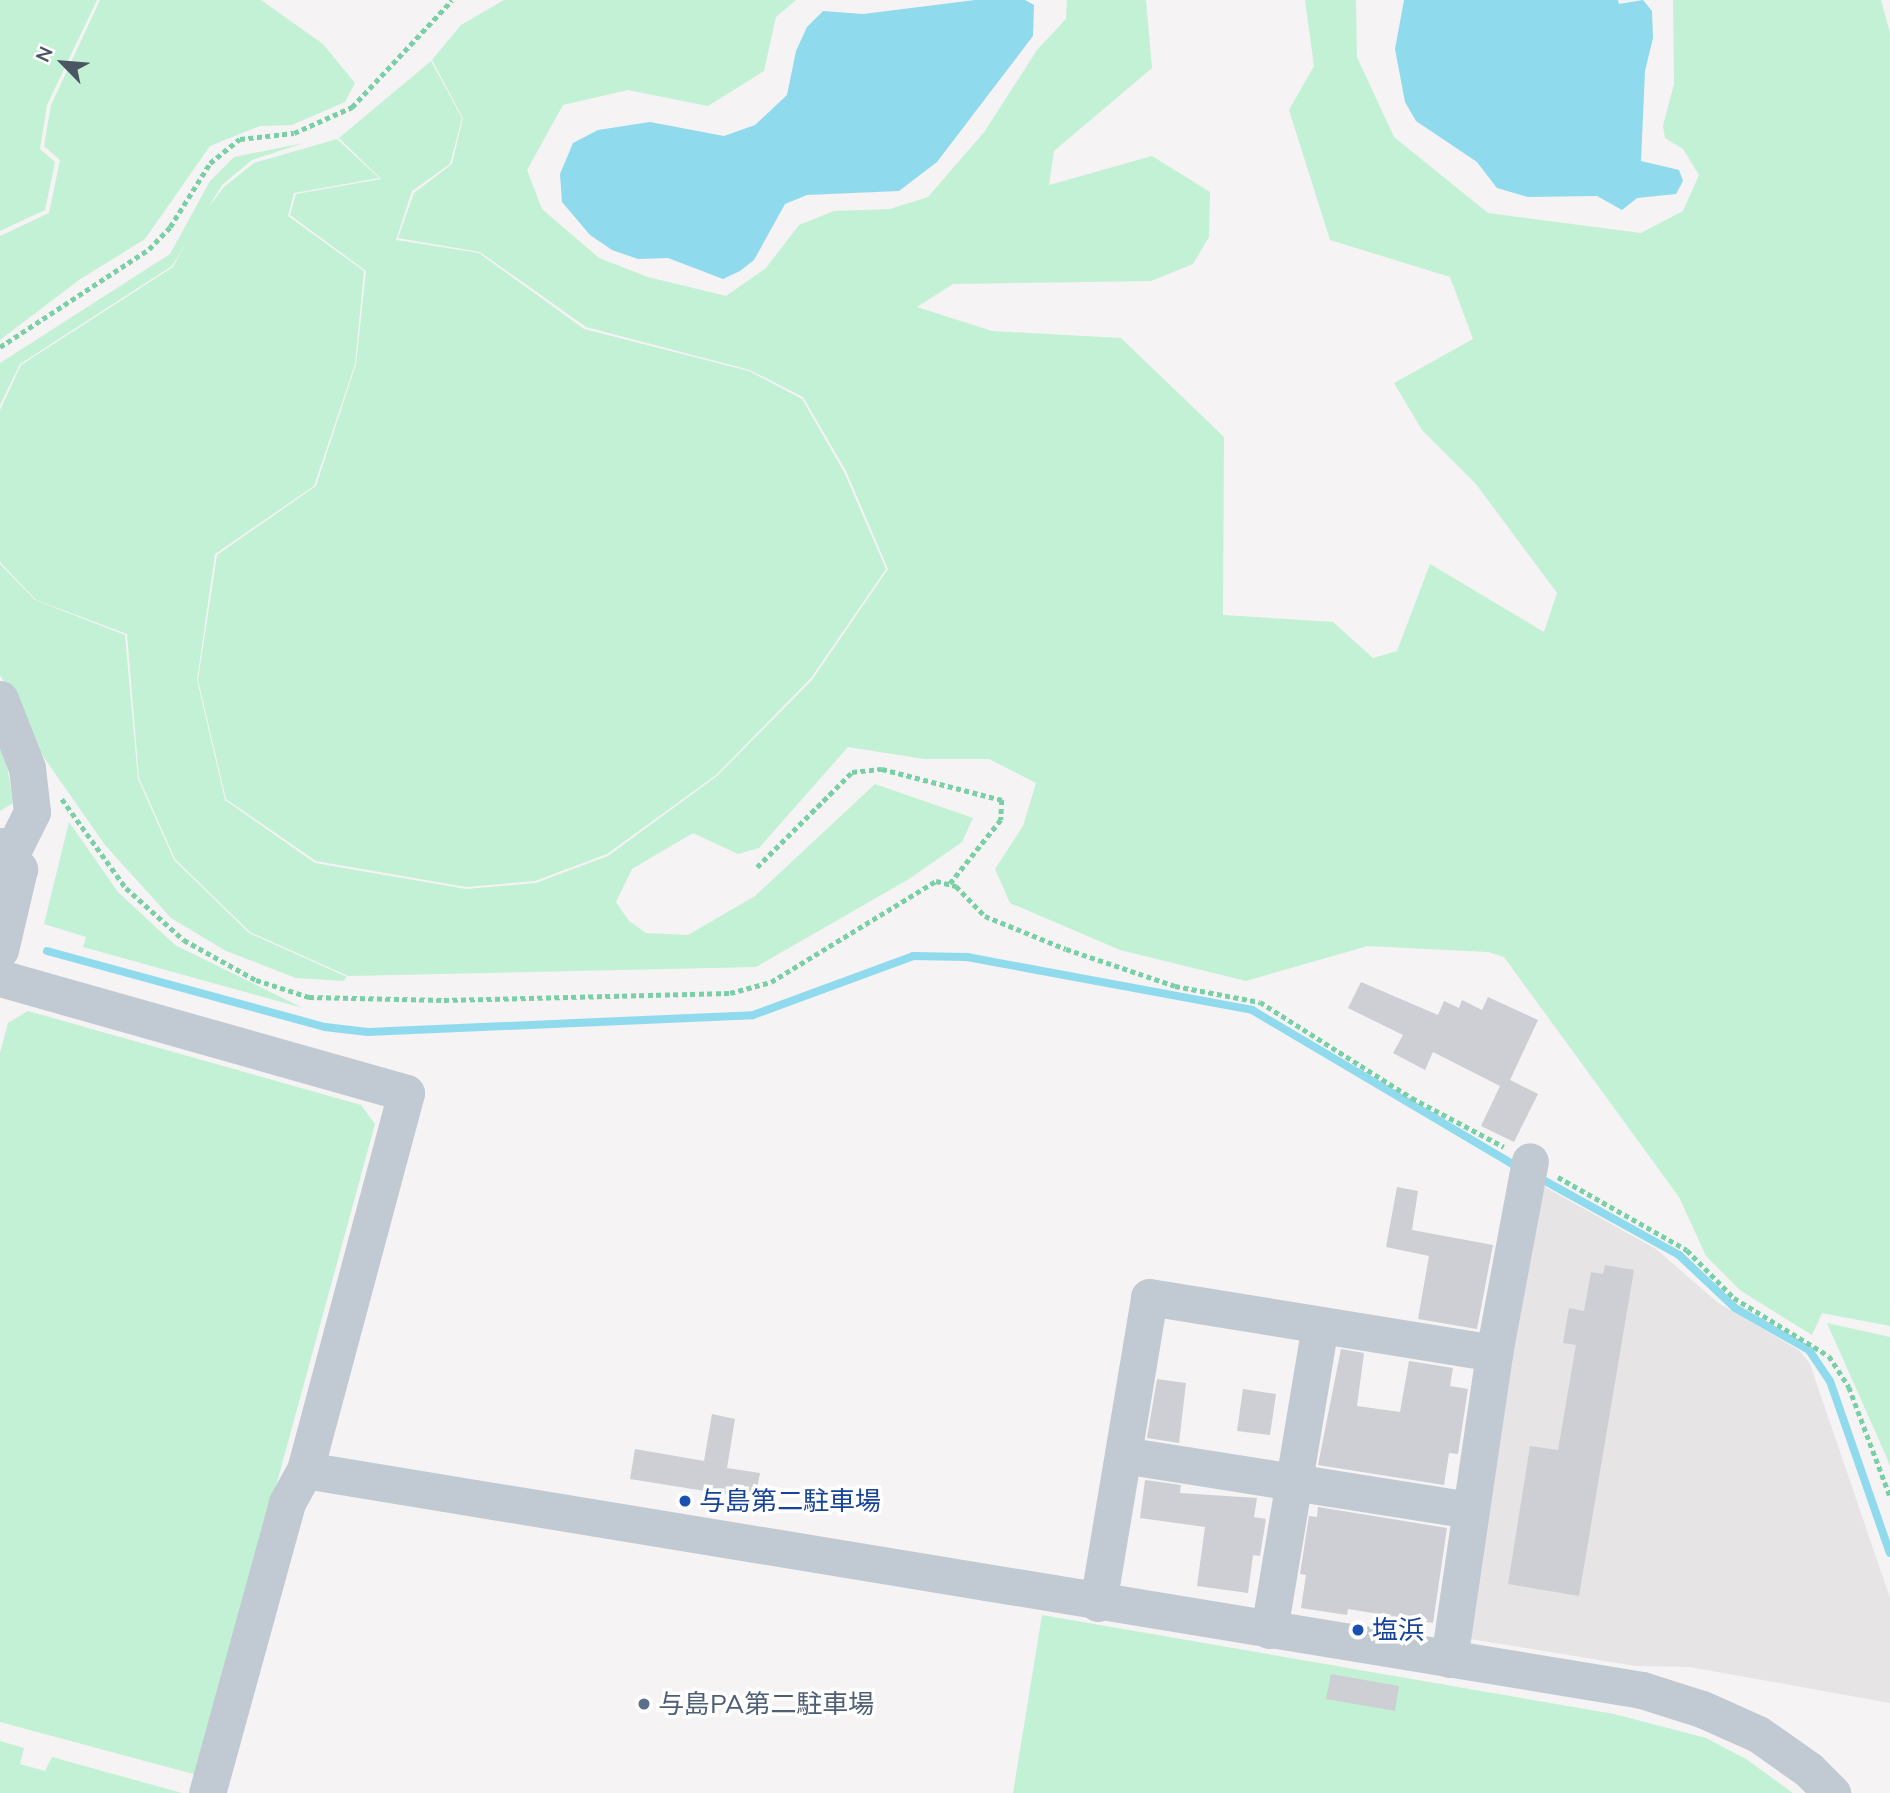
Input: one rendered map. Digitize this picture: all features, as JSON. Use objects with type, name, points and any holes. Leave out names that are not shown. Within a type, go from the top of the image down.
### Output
[{"type":"street","points":[[0,699],[27,768],[32,812],[5,851],[19,869],[0,950]]},
{"type":"street","points":[[0,978],[406,1093],[305,1470],[287,1503],[207,1793]]},
{"type":"street","points":[[1449,1659],[1494,1353],[1529,1168]]},
{"type":"street","points":[[1098,1603],[1149,1297],[1494,1353]]},
{"type":"street","points":[[1269,1630],[1320,1325]]},
{"type":"street","points":[[1123,1455],[1471,1510]]},
{"type":"street","points":[[305,1470],[1098,1603],[1642,1690],[1702,1709],[1782,1750],[1832,1793]]},
{"type":"path","points":[[0,347],[149,249],[170,227],[210,163],[240,139],[294,133],[352,107],[452,0]]},
{"type":"path","points":[[757,867],[852,772],[882,769],[1002,800],[1001,820],[950,884]]},
{"type":"path","points":[[59,794],[126,888],[184,940],[256,980],[309,997],[444,1000],[730,993],[771,982],[936,881],[950,884],[985,916],[1066,949],[1175,986],[1260,1002],[1529,1168],[1687,1251],[1734,1298],[1829,1356],[1849,1387],[1890,1496]]},
{"type":"shaded area","points":[[1534,1181],[1656,1249],[1717,1302],[1800,1351],[1810,1364],[1890,1598],[1890,1703],[1690,1667],[1636,1666],[1470,1639]]},
{"type":"green space","points":[[0,0],[97,0],[47,105],[40,149],[55,162],[45,210],[0,231]]},
{"type":"green space","points":[[100,0],[261,0],[323,44],[355,83],[345,102],[292,125],[260,126],[210,146],[145,239],[79,280],[0,340],[0,236],[49,213],[60,160],[44,146],[51,105]]},
{"type":"green space","points":[[504,0],[796,0],[776,17],[764,71],[708,106],[628,90],[563,105],[527,170],[542,209],[599,258],[648,277],[726,296],[766,268],[799,225],[834,211],[890,209],[928,197],[985,131],[1037,50],[1066,19],[1067,0],[1146,0],[1152,68],[1054,151],[1049,185],[1152,156],[1210,192],[1209,237],[1193,264],[1151,281],[953,284],[917,307],[992,331],[1121,338],[1224,437],[1223,615],[1333,622],[1373,658],[1397,651],[1430,564],[1544,632],[1557,593],[1476,484],[1422,430],[1394,383],[1473,339],[1450,277],[1330,240],[1289,110],[1314,66],[1305,0],[1356,0],[1357,57],[1394,137],[1488,213],[1641,233],[1683,211],[1699,175],[1683,149],[1665,138],[1663,126],[1674,84],[1673,0],[1881,0],[1890,33],[1890,1326],[1822,1313],[1812,1335],[1741,1291],[1706,1256],[1679,1197],[1504,957],[1488,952],[1368,946],[1246,981],[1120,950],[1010,903],[995,869],[1023,826],[1036,783],[989,759],[924,759],[848,747],[759,848],[738,854],[693,833],[632,869],[616,902],[629,921],[646,933],[688,935],[755,896],[875,784],[973,818],[962,842],[909,879],[756,967],[348,976],[250,932],[175,859],[139,778],[127,634],[36,600],[0,562],[0,410],[21,365],[173,267],[199,219],[224,187],[254,163],[337,139],[379,178],[294,193],[288,216],[364,271],[355,364],[314,486],[215,554],[197,680],[225,800],[315,863],[466,889],[536,883],[608,856],[717,776],[812,680],[888,569],[846,471],[803,397],[750,370],[586,327],[480,252],[398,238],[414,193],[452,164],[463,118],[432,60],[461,25]]},
{"type":"green space","points":[[431,61],[462,118],[450,164],[412,191],[396,240],[479,253],[584,329],[749,371],[802,399],[844,472],[886,569],[811,678],[716,775],[607,854],[535,881],[466,887],[316,861],[226,799],[198,680],[217,555],[316,486],[356,364],[366,271],[290,215],[296,194],[381,179],[339,138]]},
{"type":"green space","points":[[304,143],[252,160],[222,185],[172,266],[20,364],[0,405],[0,363],[170,254],[210,181],[234,157]]},
{"type":"green space","points":[[0,564],[35,600],[125,635],[138,779],[174,860],[249,933],[347,977],[343,981],[296,978],[226,951],[171,918],[105,845],[38,749],[27,721],[0,675]]},
{"type":"green space","points":[[0,721],[13,803],[0,811]]},
{"type":"green space","points":[[69,822],[118,892],[175,945],[303,1008],[83,947],[86,937],[44,924]]},
{"type":"green space","points":[[28,1011],[361,1105],[375,1124],[197,1775],[0,1722],[0,1053],[8,1023]]},
{"type":"green space","points":[[1827,1323],[1890,1337],[1890,1466],[1886,1456]]},
{"type":"green space","points":[[1042,1615],[1614,1714],[1706,1738],[1746,1759],[1793,1793],[1013,1793]]},
{"type":"green space","points":[[0,1741],[24,1748],[20,1764],[45,1771],[52,1757],[182,1793],[0,1793]]},
{"type":"water","points":[[975,0],[1025,0],[1034,5],[1033,36],[937,162],[899,191],[807,195],[785,204],[754,260],[740,271],[723,279],[668,258],[638,259],[612,250],[590,235],[562,202],[560,174],[573,143],[598,130],[650,122],[724,136],[755,125],[787,95],[796,51],[807,27],[823,11],[863,14]]},
{"type":"water","points":[[1404,0],[1618,0],[1619,4],[1643,0],[1652,11],[1653,38],[1645,71],[1641,161],[1679,170],[1683,181],[1676,194],[1637,198],[1622,210],[1597,196],[1528,197],[1497,188],[1477,162],[1416,121],[1405,102],[1395,49]]},
{"type":"building","points":[[1361,982],[1438,1015],[1444,1001],[1459,1008],[1462,1000],[1482,1010],[1488,997],[1538,1020],[1510,1080],[1538,1094],[1514,1142],[1481,1126],[1500,1086],[1433,1052],[1425,1070],[1393,1053],[1403,1035],[1348,1008]]},
{"type":"building","points":[[1397,1187],[1418,1191],[1412,1230],[1493,1245],[1477,1329],[1418,1319],[1429,1256],[1386,1247]]},
{"type":"building","points":[[1605,1265],[1634,1270],[1579,1596],[1508,1584],[1530,1446],[1558,1450],[1576,1345],[1563,1343],[1569,1308],[1584,1311],[1591,1272],[1603,1274]]},
{"type":"building","points":[[1341,1349],[1364,1353],[1357,1406],[1400,1412],[1409,1361],[1453,1368],[1450,1386],[1468,1389],[1458,1454],[1449,1453],[1444,1485],[1318,1465]]},
{"type":"building","points":[[1157,1379],[1186,1383],[1179,1443],[1147,1438]]},
{"type":"building","points":[[1243,1389],[1276,1394],[1270,1435],[1237,1431]]},
{"type":"building","points":[[712,1414],[735,1419],[727,1468],[760,1473],[755,1499],[630,1479],[635,1449],[704,1461]]},
{"type":"building","points":[[1145,1480],[1181,1485],[1180,1493],[1257,1498],[1254,1517],[1266,1519],[1260,1556],[1253,1555],[1248,1593],[1197,1586],[1205,1527],[1140,1518]]},
{"type":"building","points":[[1318,1507],[1447,1528],[1433,1623],[1348,1609],[1347,1615],[1301,1608],[1306,1575],[1300,1574],[1309,1516],[1317,1517]]},
{"type":"building","points":[[1331,1674],[1399,1686],[1395,1711],[1326,1699]]},
{"type":"waterway","points":[[47,951],[325,1027],[368,1032],[753,1015],[913,956],[967,957],[1252,1010],[1518,1167]]},
{"type":"waterway","points":[[1536,1176],[1679,1255],[1735,1308],[1809,1350],[1830,1381],[1890,1553]]},
{"type":"place","name":"与島第二駐車場","points":[[685,1501]]},
{"type":"place","name":"塩浜","points":[[1358,1630]]},
{"type":"place","name":"与島PA第二駐車場","points":[[644,1704]]}]
